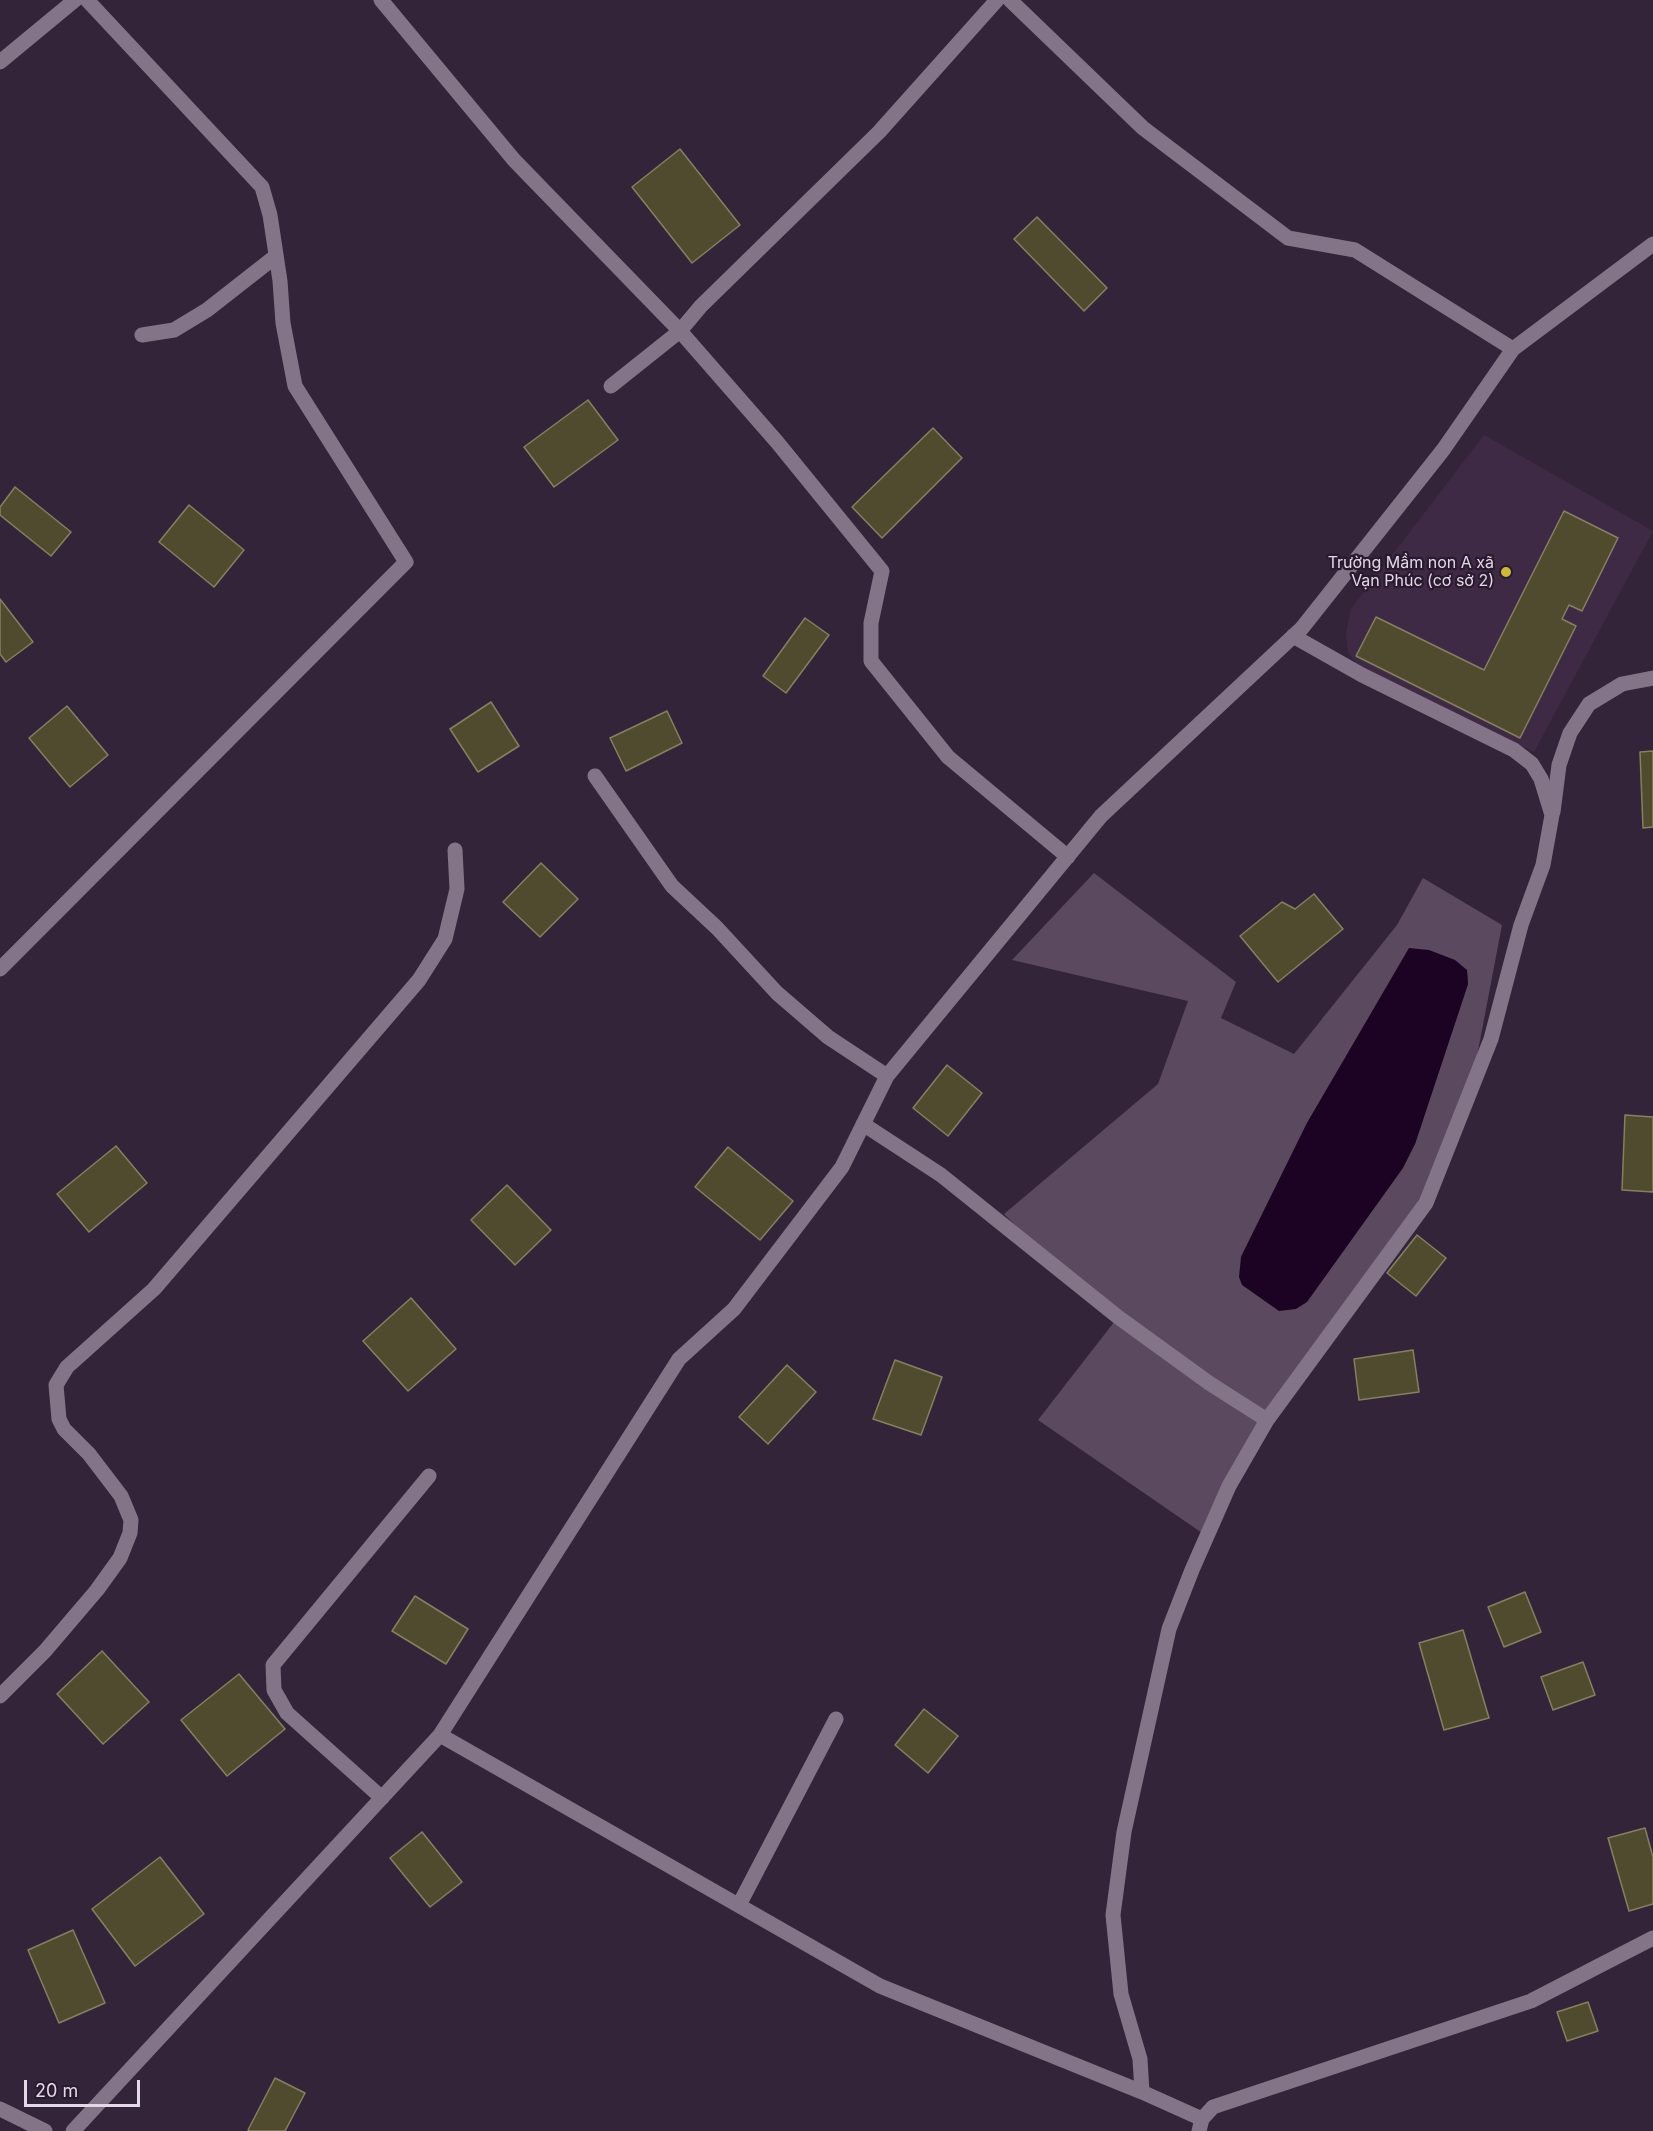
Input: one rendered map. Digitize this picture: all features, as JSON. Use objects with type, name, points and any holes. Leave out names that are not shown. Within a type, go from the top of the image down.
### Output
[{"type":"street","points":[[0,62],[75,0]]},
{"type":"street","points":[[0,969],[406,562],[295,386],[283,323],[276,256],[262,187],[87,0]]},
{"type":"street","points":[[381,0],[514,160],[680,331],[777,442],[882,571],[872,623],[871,661],[948,757],[1068,857]]},
{"type":"street","points":[[611,386],[680,331],[700,306],[879,132],[997,0]]},
{"type":"street","points":[[1010,0],[1143,128],[1288,238],[1355,250],[1513,349]]},
{"type":"street","points":[[74,2131],[440,1735],[679,1359],[734,1309],[842,1167],[887,1076],[1101,816],[1293,636],[1443,450],[1513,349],[1653,244]]},
{"type":"street","points":[[142,335],[174,330],[207,310],[276,256]]},
{"type":"street","points":[[1293,636],[1362,675],[1514,750],[1532,764],[1541,779],[1552,815]]},
{"type":"street","points":[[1142,2092],[1140,2059],[1120,1994],[1113,1915],[1124,1832],[1170,1629],[1192,1570],[1229,1486],[1267,1420],[1426,1203],[1491,1039],[1521,925],[1543,865],[1559,765],[1570,733],[1589,704],[1622,684],[1653,678]]},
{"type":"street","points":[[596,776],[672,886],[717,928],[777,993],[828,1037],[887,1076]]},
{"type":"street","points":[[0,1696],[45,1651],[97,1590],[120,1558],[129,1533],[131,1520],[121,1496],[89,1454],[64,1429],[59,1419],[56,1385],[67,1367],[154,1289],[419,980],[445,939],[457,889],[455,850]]},
{"type":"street","points":[[863,1124],[941,1175],[1118,1317],[1209,1383],[1267,1420]]},
{"type":"street","points":[[382,1798],[287,1713],[274,1690],[273,1665],[429,1476]]},
{"type":"street","points":[[739,1905],[836,1719]]},
{"type":"street","points":[[440,1735],[880,1986],[1142,2092],[1201,2125],[1213,2107],[1531,2001],[1653,1938]]},
{"type":"street","points":[[0,2109],[45,2131]]},
{"type":"shaded area","name":"Trường Mầm non A xã Vạn Phúc (cơ sở 2)","points":[[1484,435],[1653,531],[1534,752],[1358,665],[1348,653],[1346,633],[1351,609]]},
{"type":"shaded area","points":[[1094,873],[1236,982],[1221,1018],[1294,1054],[1397,925],[1423,878],[1502,925],[1474,1072],[1447,1167],[1258,1427],[1205,1535],[1038,1420],[1118,1317],[1065,1275],[1004,1214],[1158,1084],[1188,1001],[1012,960]],"holes":[[[1409,949],[1467,970],[1468,984],[1415,1144],[1241,1257],[1307,1123]]]},
{"type":"shaded area","points":[[1409,948],[1429,950],[1455,960],[1467,970],[1468,984],[1415,1144],[1403,1168],[1307,1302],[1296,1309],[1279,1311],[1242,1285],[1239,1277],[1241,1257],[1307,1123]]},
{"type":"building","points":[[680,149],[740,225],[692,263],[632,187]]},
{"type":"building","points":[[1037,217],[1107,288],[1084,311],[1014,239]]},
{"type":"building","points":[[588,400],[618,440],[554,487],[524,447]]},
{"type":"building","points":[[933,428],[962,458],[882,538],[852,507]]},
{"type":"building","points":[[15,487],[71,532],[51,556],[0,515],[0,507]]},
{"type":"building","points":[[189,505],[244,550],[214,587],[159,542]]},
{"type":"building","points":[[1564,511],[1618,538],[1582,611],[1569,605],[1562,619],[1576,626],[1520,738],[1356,656],[1376,617],[1484,670]]},
{"type":"building","points":[[0,599],[33,642],[6,662],[0,654]]},
{"type":"building","points":[[805,618],[829,635],[786,693],[763,676]]},
{"type":"building","points":[[491,702],[519,746],[478,772],[450,729]]},
{"type":"building","points":[[67,706],[108,755],[70,787],[29,738]]},
{"type":"building","points":[[667,711],[682,743],[626,771],[610,738]]},
{"type":"building","points":[[1653,751],[1653,827],[1643,828],[1640,752]]},
{"type":"building","points":[[541,863],[578,899],[540,937],[503,902]]},
{"type":"building","points":[[1314,894],[1343,929],[1278,982],[1240,936],[1282,902],[1295,909]]},
{"type":"building","points":[[947,1065],[982,1093],[948,1136],[913,1108]]},
{"type":"building","points":[[1625,1115],[1653,1117],[1653,1192],[1622,1190]]},
{"type":"building","points":[[116,1146],[147,1183],[89,1232],[57,1194]]},
{"type":"building","points":[[728,1147],[793,1201],[760,1240],[695,1187]]},
{"type":"building","points":[[507,1185],[551,1230],[515,1265],[471,1220]]},
{"type":"building","points":[[1417,1235],[1446,1258],[1416,1296],[1387,1273]]},
{"type":"building","points":[[411,1298],[456,1349],[408,1391],[363,1341]]},
{"type":"building","points":[[1413,1350],[1419,1392],[1359,1400],[1354,1359]]},
{"type":"building","points":[[895,1360],[942,1377],[921,1435],[873,1419]]},
{"type":"building","points":[[787,1365],[816,1392],[768,1444],[739,1417]]},
{"type":"building","points":[[1525,1592],[1541,1632],[1504,1647],[1488,1607]]},
{"type":"building","points":[[415,1596],[468,1629],[446,1664],[392,1631]]},
{"type":"building","points":[[1463,1630],[1489,1718],[1444,1730],[1419,1643]]},
{"type":"building","points":[[102,1651],[149,1702],[103,1744],[57,1694]]},
{"type":"building","points":[[1583,1662],[1595,1695],[1553,1710],[1541,1677]]},
{"type":"building","points":[[239,1674],[285,1729],[227,1776],[181,1720]]},
{"type":"building","points":[[924,1709],[958,1736],[928,1773],[895,1745]]},
{"type":"building","points":[[1645,1828],[1653,1857],[1653,1904],[1629,1911],[1608,1838]]},
{"type":"building","points":[[422,1832],[462,1882],[430,1907],[390,1858]]},
{"type":"building","points":[[160,1857],[204,1914],[135,1966],[92,1909]]},
{"type":"building","points":[[73,1930],[105,2003],[59,2023],[28,1950]]},
{"type":"building","points":[[1588,2002],[1598,2031],[1567,2041],[1557,2012]]},
{"type":"building","points":[[275,2078],[305,2093],[285,2131],[250,2131],[248,2130]]},
{"type":"place","name":"Trường Mầm non A xã Vạn Phúc (cơ sở 2)","points":[[1506,572]]}]
